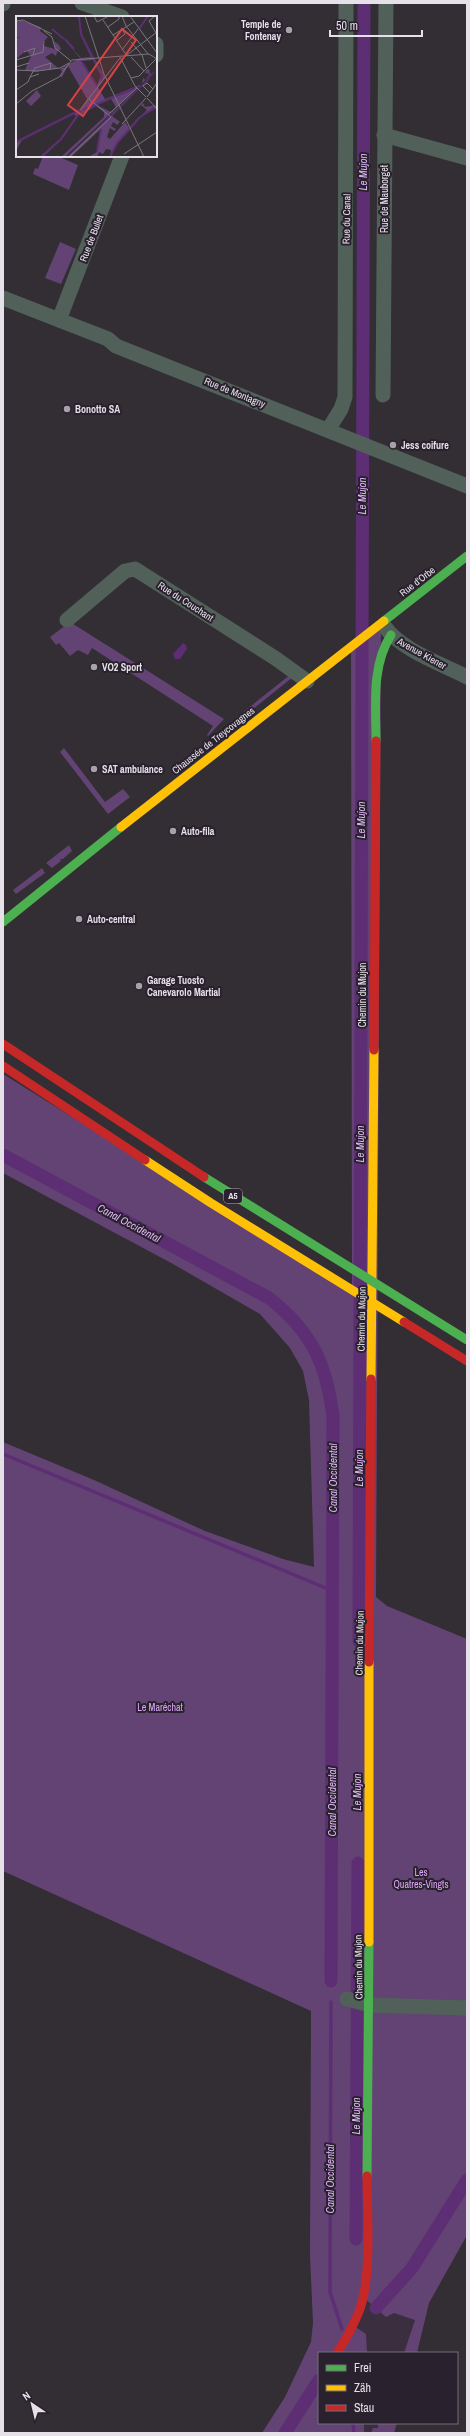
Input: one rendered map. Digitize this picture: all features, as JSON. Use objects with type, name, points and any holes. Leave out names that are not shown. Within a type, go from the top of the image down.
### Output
[{"type":"main road","name":"Rue d'Orbe","points":[[377,626],[466,556]]},
{"type":"main road","name":"Chaussée de Treycovagnes","points":[[3,922],[107,837],[377,626]]},
{"type":"main road","name":"Chemin du Mujon","points":[[338,2352],[360,2311],[366,2271],[367,2058],[370,2005],[369,1712],[376,698],[380,656],[383,646],[391,635]]},
{"type":"main road","name":"A5","points":[[3,1044],[214,1184],[467,1340]]},
{"type":"main road","name":"A5","points":[[3,1066],[211,1204],[467,1361]]},
{"type":"street","points":[[82,3],[119,16]]},
{"type":"street","name":"Rue du Canal","points":[[328,430],[341,409],[345,397],[346,3]]},
{"type":"street","name":"Rue de Mauborget","points":[[384,395],[384,136],[386,3]]},
{"type":"street","points":[[384,136],[467,158]]},
{"type":"street","name":"Rue de Bullet","points":[[59,320],[122,157]]},
{"type":"street","name":"Rue de Montagny","points":[[3,298],[108,339],[116,346],[467,486]]},
{"type":"street","name":"Rue du Couchant","points":[[67,620],[126,571],[135,569],[276,658],[307,681]]},
{"type":"street","name":"Avenue Kiener","points":[[377,626],[467,677]]},
{"type":"street","points":[[347,1998],[370,2005],[467,2008]]},
{"type":"shaded area","points":[[183,643],[186,645],[187,649],[180,659],[175,659],[173,654]]},
{"type":"shaded area","points":[[363,2296],[386,2316],[394,2313],[416,2320],[404,2352],[367,2352],[366,2334],[354,2326]]},
{"type":"shaded area","points":[[364,2424],[378,2424],[379,2428],[373,2428],[371,2433],[364,2433]]},
{"type":"green space","points":[[43,157],[59,157],[78,165],[69,190],[33,174],[35,168],[38,169]]},
{"type":"green space","points":[[60,242],[76,249],[61,284],[45,278]]},
{"type":"green space","points":[[70,622],[224,719],[208,736],[207,735],[213,726],[92,648],[88,655],[78,650],[70,656],[59,643],[56,645],[50,637]]},
{"type":"green space","points":[[381,623],[376,1597],[387,1606],[467,1639],[467,2235],[429,2303],[417,2352],[404,2352],[415,2320],[394,2313],[386,2317],[363,2297],[354,2326],[366,2334],[367,2352],[318,2352],[318,2424],[364,2424],[364,2433],[262,2433],[285,2397],[311,2342],[313,2323],[310,2256],[311,2011],[3,1871],[3,1442],[94,1480],[205,1531],[283,1559],[314,1567],[309,1400],[303,1371],[290,1348],[260,1314],[173,1264],[3,1173],[3,1074],[352,1291],[351,646]]},
{"type":"green space","points":[[291,674],[293,677],[232,726],[231,722]]},
{"type":"green space","points":[[64,748],[105,802],[123,789],[130,797],[108,814],[60,752]]},
{"type":"green space","points":[[69,845],[72,851],[63,859],[60,859],[61,861],[52,868],[46,863]]},
{"type":"green space","points":[[42,868],[45,873],[16,894],[13,890]]},
{"type":"green space","points":[[378,2424],[397,2424],[394,2433],[371,2433],[373,2428],[378,2428]]},
{"type":"waterway","name":"Le Mujon","points":[[359,1641],[364,3]]},
{"type":"waterway","name":"Canal Occidental","points":[[3,1155],[269,1298],[296,1323],[306,1336],[321,1364],[330,1397],[333,1416],[331,1981]]},
{"type":"waterway","points":[[3,1454],[333,1591]]},
{"type":"waterway","name":"Le Mujon","points":[[356,2239],[358,1863]]},
{"type":"waterway","name":"Canal Occidental","points":[[331,2002],[330,2292],[342,2329]]},
{"type":"waterway","points":[[376,2308],[412,2268],[467,2180]]},
{"type":"waterway","name":"Le Mujon","points":[[285,2433],[318,2382]]},
{"type":"waterway","name":"Canal Occidental","points":[[353,2424],[354,2433]]},
{"type":"traffic: fast","points":[[384,621],[467,556]]},
{"type":"traffic: fast","points":[[376,741],[375,700],[377,673],[380,660],[391,635]]},
{"type":"traffic: fast","points":[[3,922],[121,827]]},
{"type":"traffic: fast","points":[[204,1177],[467,1340]]},
{"type":"traffic: fast","points":[[367,2176],[369,1942]]},
{"type":"traffic: slow","points":[[121,827],[384,621]]},
{"type":"traffic: slow","points":[[371,1379],[374,1050]]},
{"type":"traffic: slow","points":[[145,1160],[211,1203],[404,1322]]},
{"type":"traffic: slow","points":[[369,1662],[369,1942]]},
{"type":"traffic: jam","points":[[374,1050],[376,741]]},
{"type":"traffic: jam","points":[[3,1044],[204,1177]]},
{"type":"traffic: jam","points":[[3,1066],[145,1160]]},
{"type":"traffic: jam","points":[[404,1322],[467,1361]]},
{"type":"traffic: jam","points":[[369,1662],[371,1379]]},
{"type":"traffic: jam","points":[[338,2352],[355,2321],[364,2295],[368,2244],[367,2176]]},
{"type":"place","name":"Temple de Fontenay","points":[[289,30]]},
{"type":"place","name":"Bonotto SA","points":[[67,409]]},
{"type":"place","name":"Jess coifure","points":[[393,445]]},
{"type":"place","name":"VO2 Sport","points":[[94,667]]},
{"type":"place","name":"SAT ambulance","points":[[94,769]]},
{"type":"place","name":"Auto-fila","points":[[173,831]]},
{"type":"place","name":"Auto-central","points":[[79,919]]},
{"type":"place","name":"Garage Tuosto Canevarolo Martial","points":[[139,986]]},
{"type":"park label","name":"Le Maréchat","points":[[160,1707]]},
{"type":"park label","name":"Les Quatres-Vingts","points":[[421,1878]]}]
